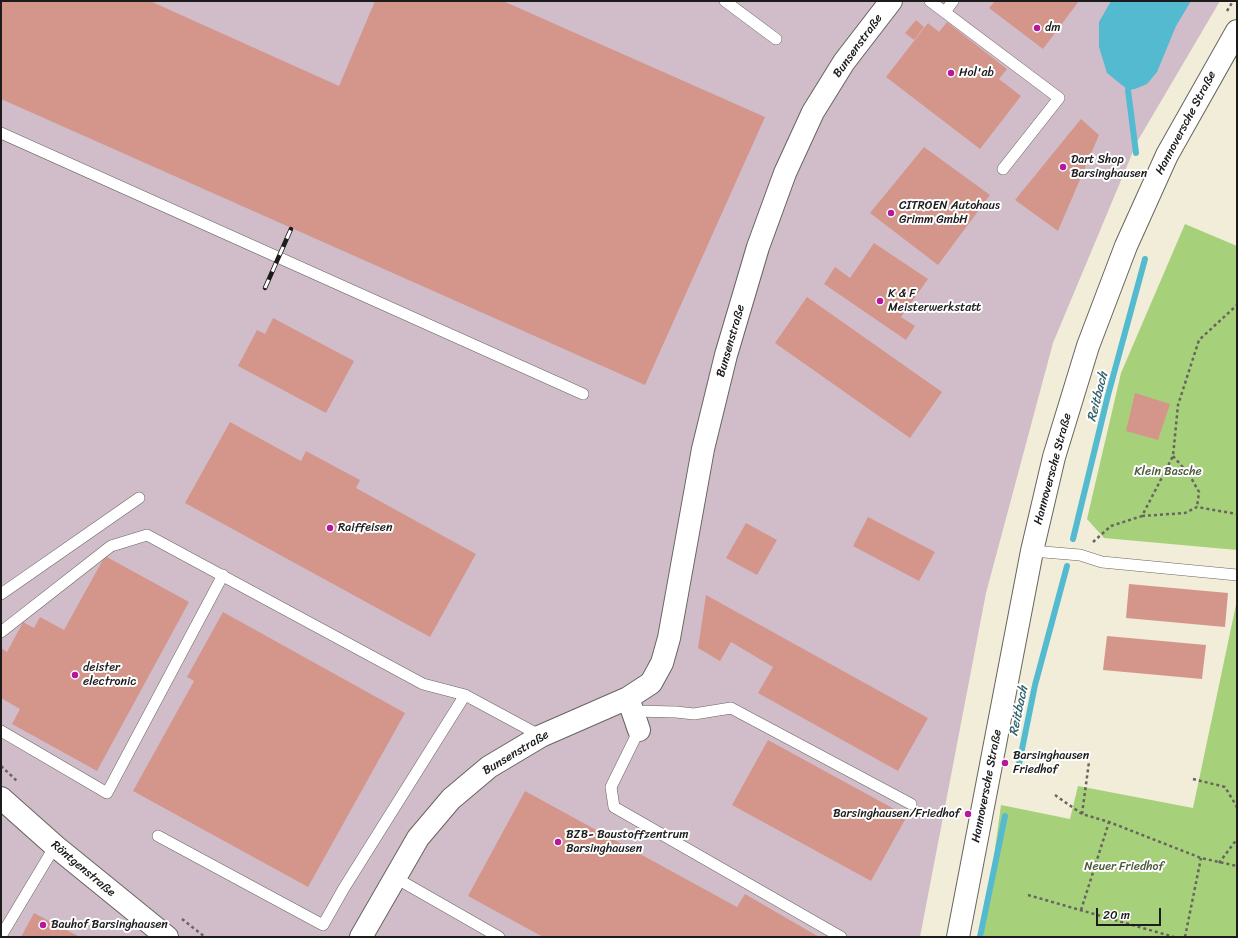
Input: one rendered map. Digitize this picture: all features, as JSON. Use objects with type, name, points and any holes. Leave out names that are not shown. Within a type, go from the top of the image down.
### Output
[{"type":"street","name":"Bunsenstraße","points":[[361,937],[418,838],[451,799],[489,767],[541,736],[633,713],[651,683],[662,663],[669,638],[703,450],[726,355],[758,248],[785,173],[813,112],[844,62],[891,1]]},
{"type":"street","name":"Hannoversche Straße","points":[[958,937],[1032,551],[1054,457],[1085,353],[1126,246],[1167,155],[1237,31]]},
{"type":"street","name":"Röntgenstraße","points":[[1,798],[55,846],[167,937]]},
{"type":"lane","points":[[725,1],[776,39]]},
{"type":"lane","points":[[930,1],[1059,98],[1003,169]]},
{"type":"lane","points":[[945,12],[953,1]]},
{"type":"lane","points":[[1,133],[583,394]]},
{"type":"lane","points":[[1,594],[139,498]]},
{"type":"lane","points":[[1,632],[111,546],[147,535],[423,684],[465,695],[541,736]]},
{"type":"lane","points":[[1032,551],[1080,554],[1102,562],[1237,575]]},
{"type":"lane","points":[[1,731],[107,793],[223,575]]},
{"type":"lane","points":[[158,836],[323,925],[344,888],[465,695]]},
{"type":"lane","points":[[841,937],[614,807],[611,787],[633,713],[676,712],[694,714],[730,708],[911,804]]},
{"type":"lane","points":[[1,936],[55,846]]},
{"type":"lane","points":[[394,878],[499,937]]},
{"type":"path","points":[[1142,516],[1173,456],[1178,406],[1199,340],[1237,305]]},
{"type":"path","points":[[1173,456],[1188,474],[1199,492],[1197,507]]},
{"type":"path","points":[[1080,554],[1110,526],[1142,516],[1185,513],[1197,507],[1237,514]]},
{"type":"path","points":[[1082,814],[1088,762]]},
{"type":"path","points":[[1193,779],[1225,787],[1237,807]]},
{"type":"path","points":[[1055,795],[1082,814],[1109,822],[1200,858],[1237,866]]},
{"type":"path","points":[[1080,910],[1109,822]]},
{"type":"path","points":[[1219,863],[1237,839]]},
{"type":"path","points":[[1185,937],[1200,858]]},
{"type":"path","points":[[1028,894],[1174,937]]},
{"type":"shaded area","points":[[1,1],[1220,1],[1137,142],[1053,343],[986,593],[920,937],[1,937]]},
{"type":"green space","name":"Klein Basche","points":[[1185,224],[1237,246],[1237,550],[1104,538],[1087,519],[1121,373]]},
{"type":"green space","name":"Neuer Friedhof","points":[[1237,600],[1237,937],[983,937],[1001,805],[1070,819],[1078,786],[1193,808]]},
{"type":"water","points":[[1111,1],[1191,1],[1176,26],[1157,72],[1147,84],[1135,89],[1128,90],[1107,73],[1099,47],[1099,22]]},
{"type":"building","points":[[1,1],[150,1],[339,86],[375,1],[503,1],[765,117],[645,385],[1,99]]},
{"type":"building","name":"dm","points":[[995,1],[1079,1],[1043,49],[989,8]]},
{"type":"building","points":[[916,20],[924,27],[914,40],[905,33]]},
{"type":"building","points":[[947,22],[1007,69],[999,79],[1021,96],[980,149],[886,77],[928,23],[939,32]]},
{"type":"building","name":"Dart Shop Barsinghausen","points":[[1081,119],[1099,135],[1058,231],[1015,200]]},
{"type":"building","points":[[924,147],[990,195],[938,265],[870,213]]},
{"type":"building","name":"K & F Meisterwerkstatt","points":[[874,243],[928,279],[901,317],[915,326],[906,340],[824,284],[835,267],[850,278]]},
{"type":"building","points":[[807,297],[942,392],[910,438],[775,343]]},
{"type":"building","points":[[273,318],[354,361],[326,413],[238,366],[257,330],[265,334]]},
{"type":"building","points":[[1135,393],[1170,404],[1158,440],[1126,431]]},
{"type":"building","name":"Raiffeisen","points":[[230,422],[301,461],[306,451],[360,480],[356,488],[476,554],[430,637],[185,503]]},
{"type":"building","points":[[868,517],[935,552],[919,581],[853,546]]},
{"type":"building","points":[[746,523],[777,540],[757,575],[726,558]]},
{"type":"building","name":"deister electronic","points":[[105,556],[189,602],[97,771],[12,724],[20,709],[1,698],[1,648],[7,652],[23,622],[34,628],[40,617],[64,630]]},
{"type":"building","points":[[1129,584],[1228,593],[1225,627],[1126,618]]},
{"type":"building","points":[[706,595],[928,718],[898,771],[758,693],[773,667],[731,642],[720,661],[698,648]]},
{"type":"building","points":[[223,612],[405,713],[308,887],[133,791],[194,681],[187,677]]},
{"type":"building","points":[[1107,636],[1206,645],[1202,679],[1103,670]]},
{"type":"building","points":[[768,740],[907,816],[871,881],[732,805]]},
{"type":"building","name":"BZB- Baustoffzentrum Barsinghausen","points":[[525,791],[737,907],[745,894],[819,937],[543,937],[468,896]]},
{"type":"building","name":"Bauhof Barsinghausen","points":[[34,913],[80,937],[21,937]]},
{"type":"waterway","name":"Reitbach","points":[[1128,90],[1136,153]]},
{"type":"waterway","name":"Reitbach","points":[[1073,539],[1108,395],[1145,259]]},
{"type":"waterway","name":"Reitbach","points":[[1018,769],[1035,685],[1067,566]]},
{"type":"waterway","name":"Reitbach","points":[[980,937],[1005,816]]},
{"type":"railway","points":[[265,288],[291,229]]},
{"type":"place","name":"dm","points":[[1037,28]]},
{"type":"place","name":"Hol'ab","points":[[951,73]]},
{"type":"place","name":"Dart Shop Barsinghausen","points":[[1063,167]]},
{"type":"place","name":"CITROEN Autohaus Grimm GmbH","points":[[891,213]]},
{"type":"place","name":"K & F Meisterwerkstatt","points":[[880,301]]},
{"type":"place","name":"Raiffeisen","points":[[330,528]]},
{"type":"place","name":"deister electronic","points":[[75,675]]},
{"type":"place","name":"Barsinghausen Friedhof","points":[[1005,763]]},
{"type":"place","name":"Barsinghausen/Friedhof","points":[[968,814]]},
{"type":"place","name":"BZB- Baustoffzentrum Barsinghausen","points":[[558,842]]},
{"type":"place","name":"Bauhof Barsinghausen","points":[[43,925]]}]
